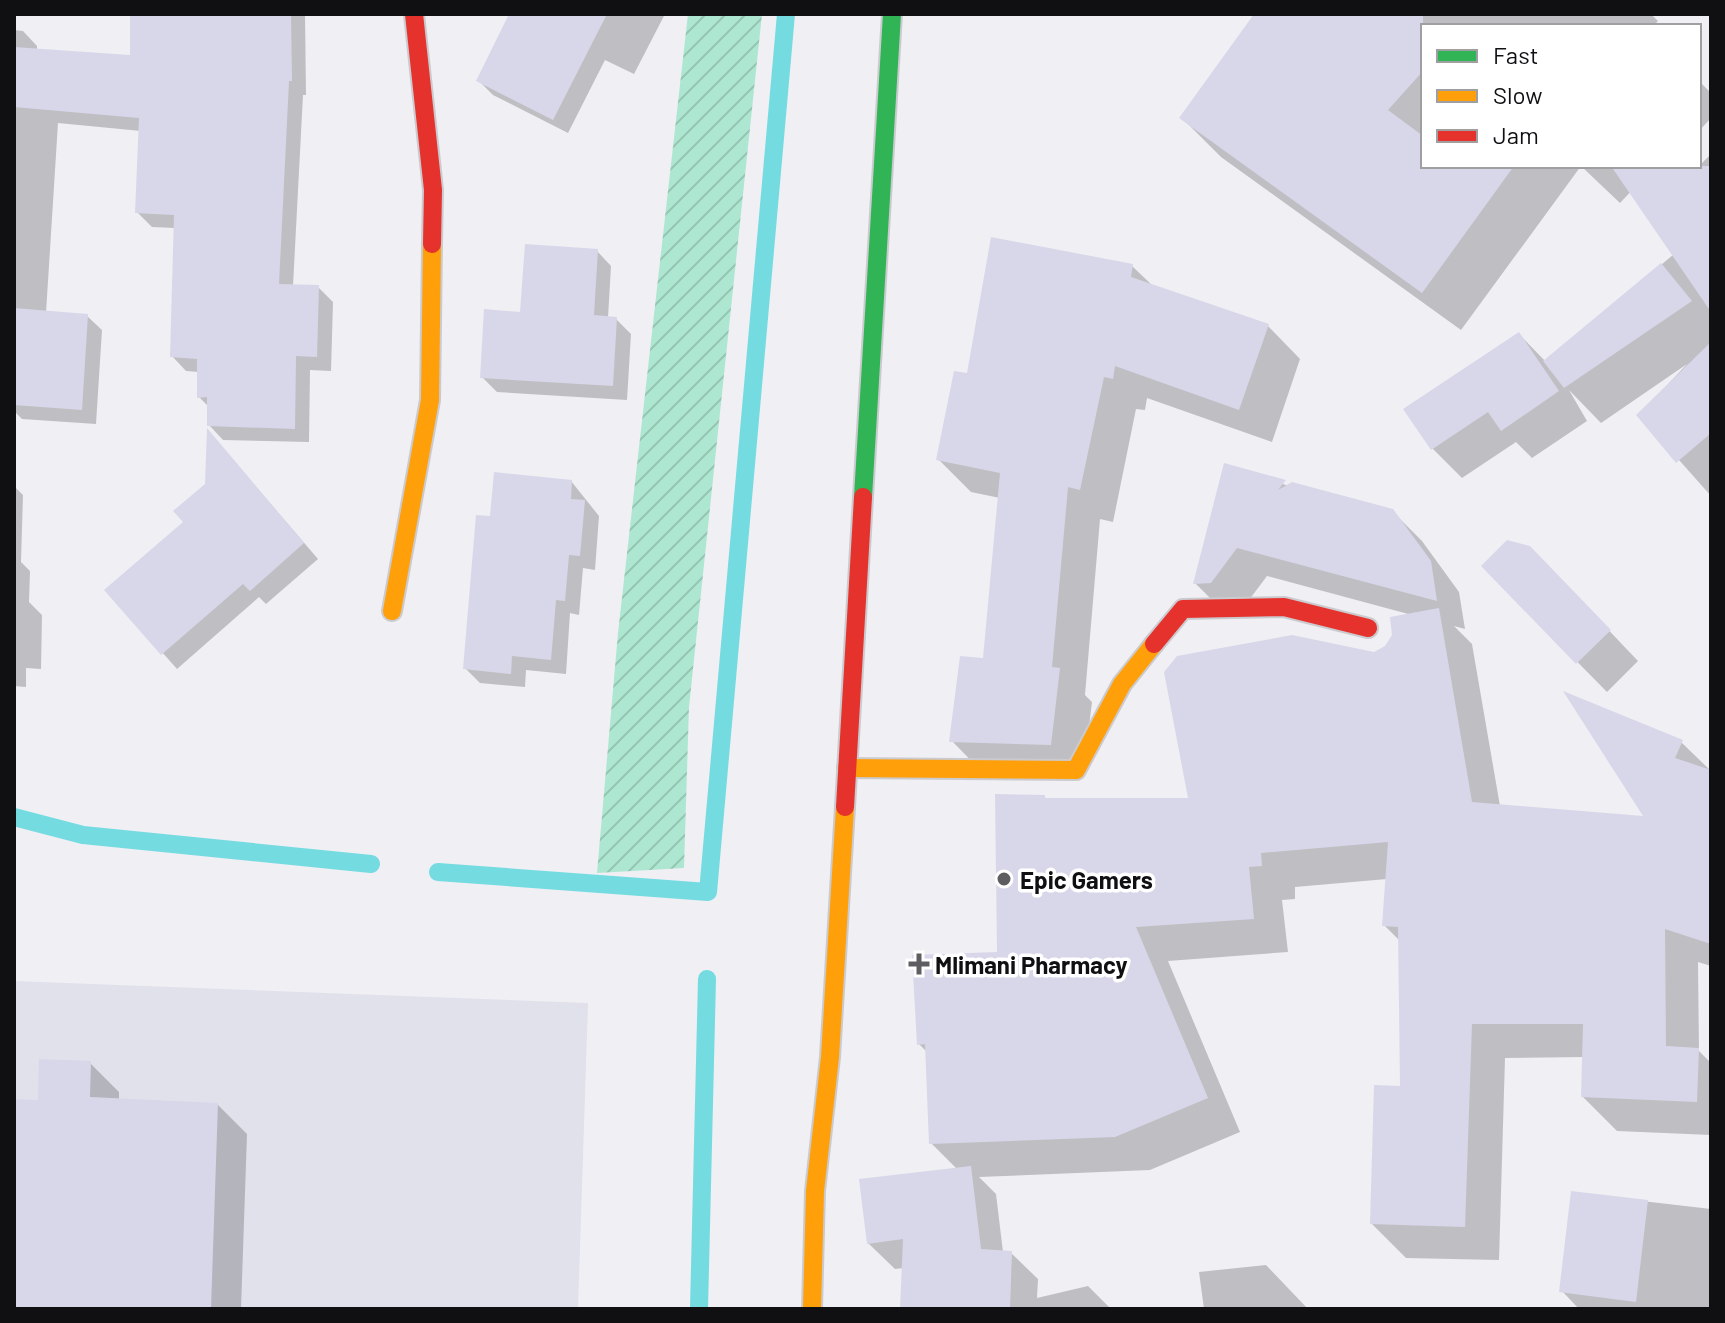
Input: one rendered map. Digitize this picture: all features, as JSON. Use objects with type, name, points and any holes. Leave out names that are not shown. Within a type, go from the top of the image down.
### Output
[{"type":"street","points":[[392,611],[430,400],[433,190],[414,14]]},
{"type":"street","points":[[812,1309],[815,1191],[830,1057],[892,14]]},
{"type":"street","points":[[847,768],[1076,770],[1122,684],[1183,609],[1284,607],[1368,628]]},
{"type":"shaded area","points":[[14,981],[588,1003],[578,1309],[14,1309]]},
{"type":"green space","points":[[688,14],[762,14],[689,707],[684,868],[597,873],[618,633]]},
{"type":"building","points":[[130,14],[291,14],[292,81],[289,81],[279,284],[319,285],[317,357],[296,356],[295,429],[207,426],[207,397],[197,398],[197,359],[170,357],[174,215],[135,213],[139,118],[14,107],[14,47],[130,55]]},
{"type":"building","points":[[509,14],[607,14],[553,120],[476,81]]},
{"type":"building","points":[[1254,14],[1423,14],[1421,73],[1388,110],[1421,135],[1421,168],[1513,168],[1422,293],[1179,118]]},
{"type":"building","points":[[1711,166],[1711,312],[1612,168]]},
{"type":"building","points":[[991,237],[1133,264],[1131,277],[1269,324],[1239,410],[1115,366],[1113,379],[1104,377],[1080,490],[1068,487],[1052,667],[1060,668],[1051,745],[949,742],[960,656],[983,658],[1000,473],[936,460],[954,371],[967,373]]},
{"type":"building","points":[[525,244],[598,249],[594,315],[617,317],[613,386],[480,378],[484,309],[520,312]]},
{"type":"building","points":[[1661,263],[1692,301],[1564,388],[1543,361]]},
{"type":"building","points":[[14,308],[88,314],[82,410],[14,405]]},
{"type":"building","points":[[1519,332],[1559,391],[1501,431],[1488,412],[1431,450],[1403,409]]},
{"type":"building","points":[[1711,342],[1711,433],[1676,463],[1636,415]]},
{"type":"building","points":[[207,428],[304,543],[250,591],[243,584],[161,655],[104,590],[183,522],[173,511],[205,484]]},
{"type":"building","points":[[1224,463],[1286,480],[1278,490],[1292,482],[1393,509],[1431,561],[1437,601],[1237,548],[1211,583],[1193,584]]},
{"type":"building","points":[[494,472],[572,480],[571,499],[585,500],[580,556],[569,555],[565,601],[556,600],[551,660],[512,656],[511,674],[463,669],[476,515],[490,516]]},
{"type":"building","points":[[1507,540],[1530,546],[1611,630],[1576,664],[1481,566]]},
{"type":"building","points":[[1439,608],[1472,802],[1643,816],[1563,691],[1683,740],[1675,758],[1711,770],[1711,944],[1665,929],[1666,1046],[1699,1048],[1697,1102],[1581,1097],[1583,1024],[1472,1024],[1465,1227],[1370,1224],[1374,1085],[1400,1086],[1398,927],[1382,926],[1388,842],[1261,853],[1262,866],[1249,867],[1254,919],[1136,927],[1208,1098],[1115,1137],[929,1144],[925,1044],[917,1045],[912,955],[997,952],[995,794],[1045,795],[1045,798],[1188,798],[1164,672],[1177,656],[1292,635],[1374,652],[1385,646],[1392,635],[1390,617]]},
{"type":"building","points":[[39,1059],[91,1061],[90,1097],[218,1103],[211,1309],[14,1309],[14,1099],[38,1100]]},
{"type":"building","points":[[971,1166],[981,1249],[1012,1251],[1010,1309],[900,1309],[903,1239],[867,1244],[859,1179]]},
{"type":"building","points":[[1571,1191],[1648,1200],[1636,1302],[1559,1292]]},
{"type":"waterway","points":[[438,872],[708,892],[786,14]]},
{"type":"waterway","points":[[14,817],[83,835],[371,864]]},
{"type":"waterway","points":[[699,1309],[707,979]]},
{"type":"traffic: fast","points":[[863,497],[892,14]]},
{"type":"traffic: slow","points":[[392,611],[430,400],[432,244]]},
{"type":"traffic: slow","points":[[847,768],[1076,770],[1122,684],[1154,644]]},
{"type":"traffic: slow","points":[[812,1309],[815,1191],[830,1057],[845,807]]},
{"type":"traffic: jam","points":[[414,14],[433,190],[432,244]]},
{"type":"traffic: jam","points":[[845,807],[863,497]]},
{"type":"traffic: jam","points":[[1154,644],[1183,609],[1284,607],[1368,628]]},
{"type":"place","name":"Epic Gamers","points":[[1004,879]]},
{"type":"place","name":"Mlimani Pharmacy","points":[[919,964]]}]
